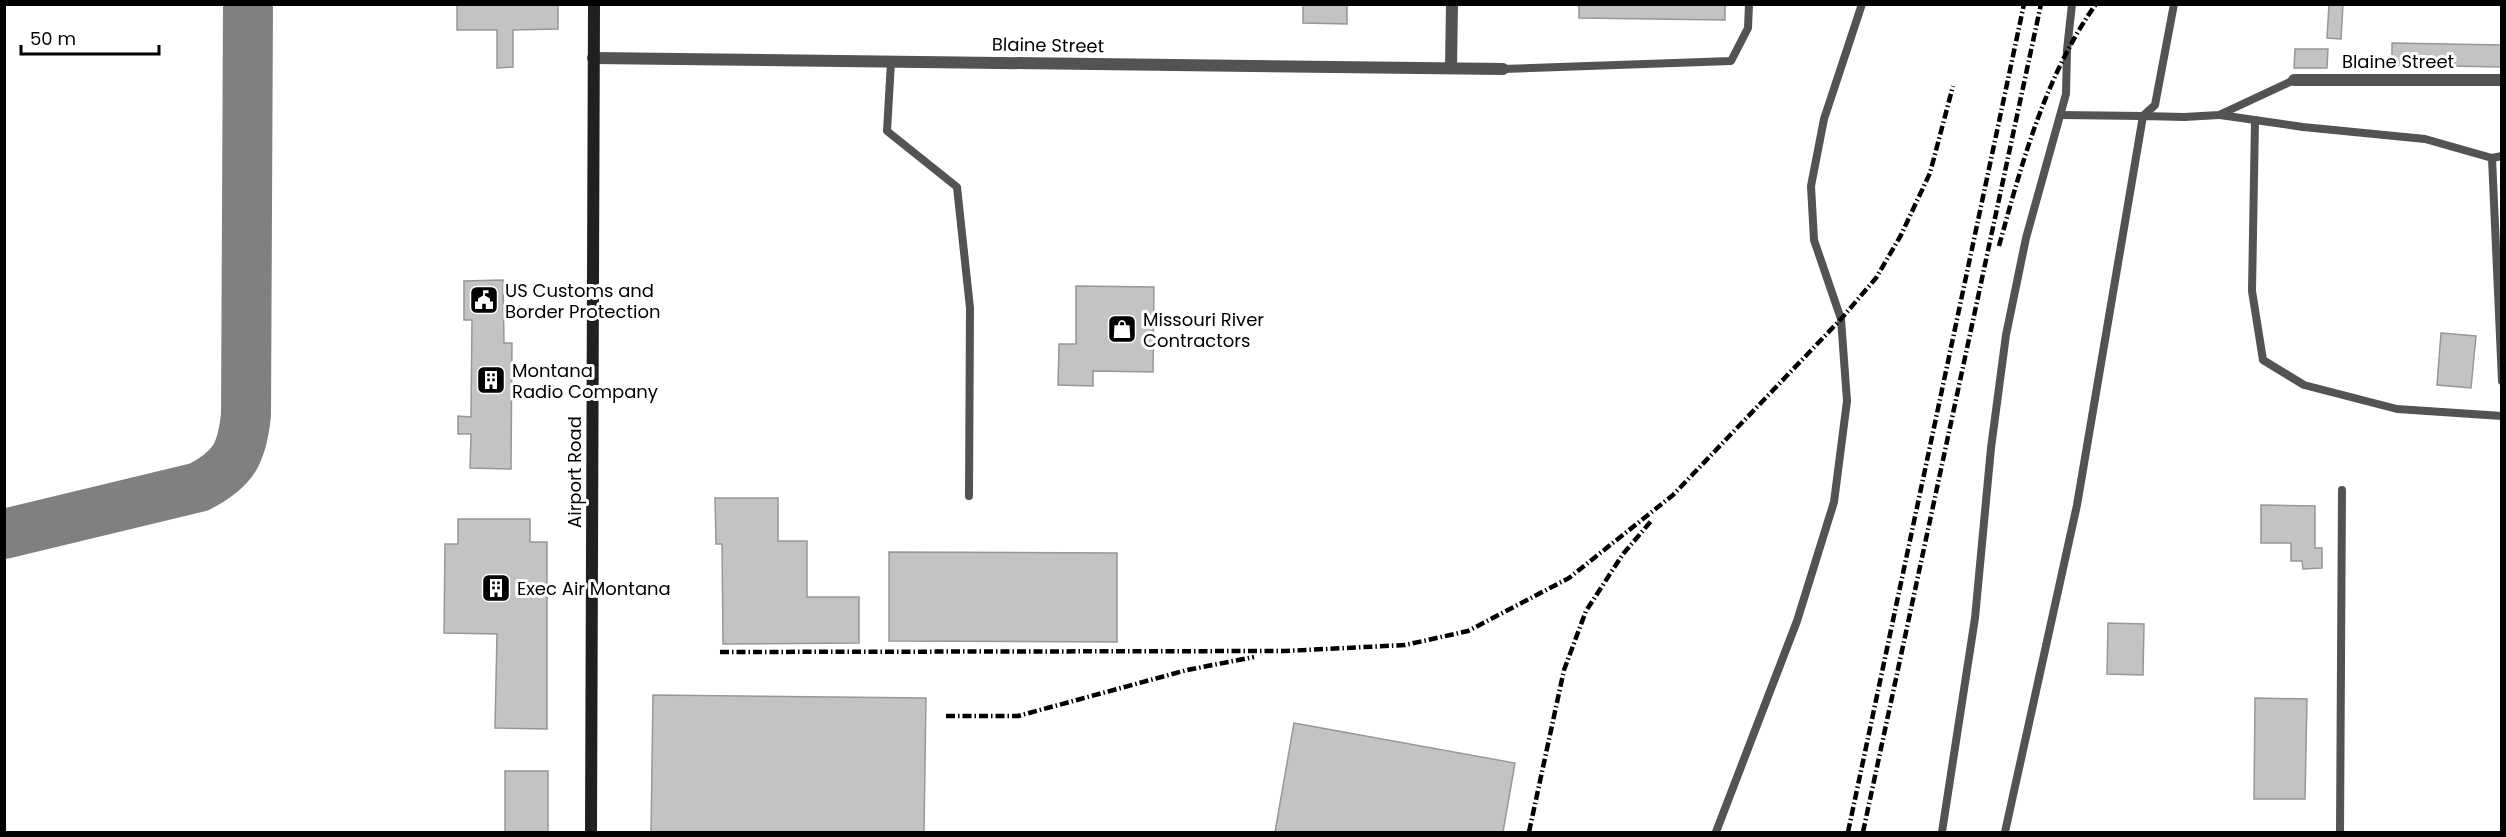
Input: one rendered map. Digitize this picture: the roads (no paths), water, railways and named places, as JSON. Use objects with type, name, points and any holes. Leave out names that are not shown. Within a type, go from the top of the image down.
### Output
[{"type":"street","name":"Airport Road","points":[[591,832],[594,4]]},
{"type":"street","points":[[1451,68],[1452,4]]},
{"type":"street","name":"Blaine Street","points":[[593,58],[1503,69]]},
{"type":"street","name":"Blaine Street","points":[[2294,80],[2502,80]]},
{"type":"lane","points":[[1503,69],[1731,61],[1748,28],[1749,4]]},
{"type":"lane","points":[[1716,832],[1797,621],[1833,502],[1847,402],[1841,319],[1814,240],[1811,186],[1824,119],[1862,4]]},
{"type":"lane","points":[[1942,832],[1975,618],[1991,448],[2006,335],[2026,238],[2066,94],[2067,50],[2072,4]]},
{"type":"lane","points":[[2005,832],[2077,505],[2143,116],[2155,105],[2174,4]]},
{"type":"lane","points":[[891,62],[887,131],[957,188],[970,308],[969,496]]},
{"type":"lane","points":[[2219,115],[2294,80]]},
{"type":"lane","points":[[2061,115],[2184,117],[2219,115],[2425,139],[2492,158],[2502,156]]},
{"type":"lane","points":[[2255,120],[2252,291],[2263,360],[2304,385],[2397,409],[2502,416]]},
{"type":"lane","points":[[2492,158],[2502,381]]},
{"type":"lane","points":[[2340,832],[2342,490]]},
{"type":"railway","points":[[1848,832],[2024,4]]},
{"type":"railway","points":[[1863,832],[2041,4]]},
{"type":"railway","points":[[1999,246],[2026,152],[2049,90],[2078,32],[2096,4]]},
{"type":"railway","points":[[720,652],[1285,651],[1405,645],[1468,631],[1569,578],[1673,495],[1841,319],[1876,278],[1901,235],[1930,173],[1953,86]]},
{"type":"railway","points":[[1529,832],[1564,670],[1586,611],[1623,554],[1652,520]]},
{"type":"railway","points":[[946,716],[1018,716],[1187,670],[1254,657]]},
{"type":"place","name":"US Customs and Border Protection","points":[[484,300]]},
{"type":"place","name":"Missouri River Contractors","points":[[1122,329]]},
{"type":"place","name":"Montana Radio Company","points":[[491,380]]},
{"type":"place","name":"Exec Air Montana","points":[[496,588]]}]
